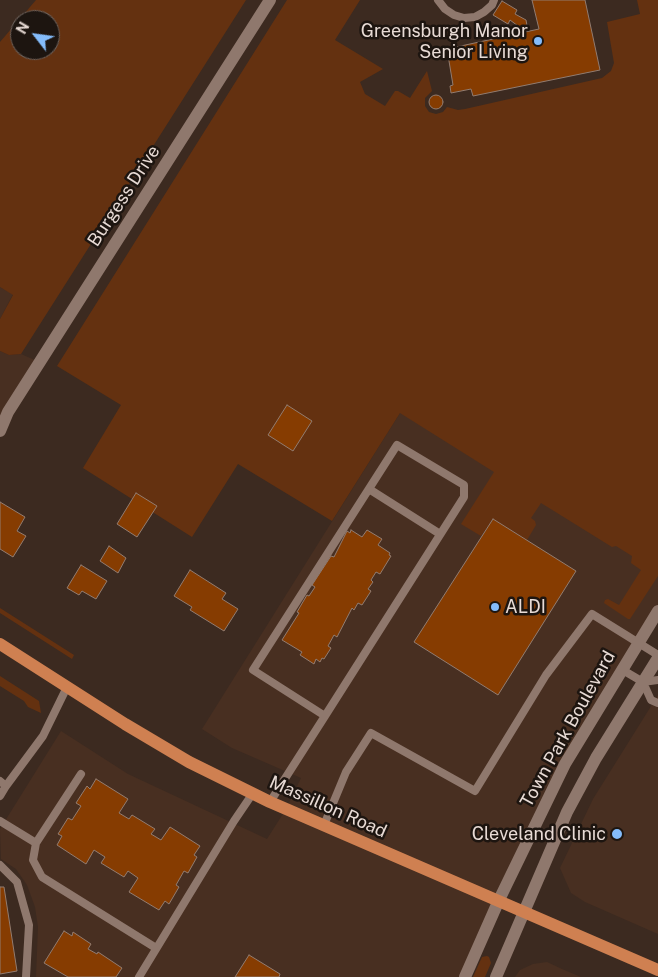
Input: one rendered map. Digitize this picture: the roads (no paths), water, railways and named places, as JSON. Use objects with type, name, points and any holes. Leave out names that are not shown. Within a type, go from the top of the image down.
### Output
[{"type":"main road","name":"Massillon Road","points":[[0,644],[125,724],[189,762],[270,802],[658,970]]},
{"type":"street","name":"Burgess Drive","points":[[0,431],[4,415],[270,0]]},
{"type":"street","name":"Town Park Boulevard","points":[[465,977],[498,900],[565,764],[658,610]]},
{"type":"street","points":[[496,977],[550,849],[576,794],[658,656]]},
{"type":"lane","points":[[438,0],[445,9],[454,15],[464,18],[475,17],[484,12],[492,5],[494,0]]},
{"type":"lane","points":[[270,802],[325,716],[440,534],[464,497],[464,485],[396,445],[253,670],[325,716]]},
{"type":"lane","points":[[369,488],[440,534]]},
{"type":"lane","points":[[324,825],[346,772],[371,733],[475,791],[546,675],[592,614],[658,656]]},
{"type":"lane","points":[[621,669],[643,682],[651,700],[658,703]]},
{"type":"lane","points":[[643,682],[658,680]]},
{"type":"lane","points":[[0,796],[3,783],[43,736],[67,687]]},
{"type":"lane","points":[[81,774],[36,842],[33,860],[42,876],[156,948]]},
{"type":"lane","points":[[139,977],[253,793]]},
{"type":"lane","points":[[0,821],[36,842]]},
{"type":"lane","points":[[0,865],[17,882],[30,925],[26,977]]},
{"type":"place","name":"Greensburgh Manor Senior Living","points":[[538,41]]},
{"type":"place","name":"ALDI","points":[[495,607]]},
{"type":"place","name":"Cleveland Clinic","points":[[617,834]]}]
